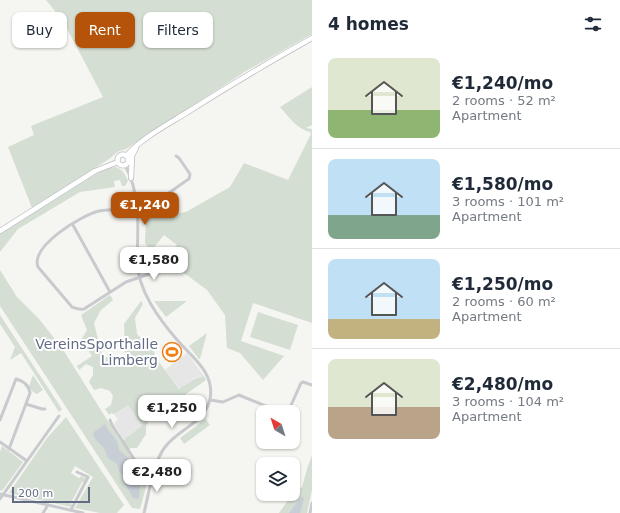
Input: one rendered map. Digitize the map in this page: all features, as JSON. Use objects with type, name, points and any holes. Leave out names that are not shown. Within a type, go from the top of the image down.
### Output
[{"type":"main road","points":[[126,156],[138,145],[252,73],[312,38]]},
{"type":"main road","points":[[131,178],[132,156],[138,145]]},
{"type":"main road","points":[[118,162],[120,155],[126,156]]},
{"type":"main road","points":[[118,162],[121,165],[125,165],[128,161],[126,156]]},
{"type":"main road","points":[[0,231],[95,170],[118,162]]},
{"type":"street","points":[[161,269],[158,272],[126,282],[84,308],[76,309],[38,267],[36,262],[37,257],[47,242],[88,215],[100,211],[148,206],[190,178],[190,174],[176,156]]},
{"type":"street","points":[[125,165],[131,178],[138,208],[137,262],[139,278],[146,296],[155,311],[177,340],[190,352],[206,374],[210,386],[210,400],[199,419],[177,435],[165,447],[161,454],[144,513]]},
{"type":"street","points":[[72,225],[110,292]]},
{"type":"street","points":[[0,420],[16,379],[25,383],[30,390],[10,449]]},
{"type":"street","points":[[291,405],[301,383],[303,382],[312,385]]},
{"type":"street","points":[[210,400],[223,402],[238,395],[263,405]]},
{"type":"street","points":[[26,404],[45,409]]},
{"type":"street","points":[[0,499],[1,495],[59,416]]},
{"type":"street","points":[[110,420],[136,462],[156,469]]},
{"type":"street","points":[[0,442],[27,461]]},
{"type":"street","points":[[71,510],[88,477],[77,472]]},
{"type":"street","points":[[1,495],[83,513]]},
{"type":"street","points":[[310,513],[312,503]]},
{"type":"street","points":[[43,513],[48,505]]},
{"type":"shaded area","points":[[46,0],[312,0],[312,34],[246,71],[32,208],[8,147],[34,135],[31,126],[103,97],[77,48],[135,48],[135,12],[75,12],[75,44],[67,29],[67,12],[56,12]]},
{"type":"shaded area","points":[[312,87],[312,125],[306,128],[312,129],[312,323],[253,303],[241,341],[284,356],[263,380],[240,353],[227,348],[225,315],[207,290],[165,259],[177,245],[164,235],[151,251],[145,243],[146,218],[186,212],[230,187],[244,163],[288,180],[311,134],[290,119],[280,107]]},
{"type":"shaded area","points":[[116,167],[125,174],[128,181],[125,186],[122,186],[120,180],[114,181],[115,187],[80,192],[18,229],[0,252],[0,234],[96,174],[109,168]]},
{"type":"shaded area","points":[[0,270],[17,297],[39,319],[62,348],[121,442],[142,426],[128,405],[114,414],[111,413],[109,415],[105,409],[111,405],[113,396],[110,391],[101,388],[94,390],[89,382],[93,375],[93,367],[86,364],[79,370],[77,366],[92,356],[81,340],[87,330],[81,315],[110,295],[113,300],[101,310],[94,323],[102,355],[121,364],[125,355],[124,324],[141,301],[143,304],[135,318],[137,334],[144,342],[151,341],[156,358],[179,389],[194,379],[204,376],[206,380],[149,420],[146,426],[146,434],[137,448],[131,448],[127,451],[136,464],[151,469],[140,509],[132,508],[0,306]]},
{"type":"shaded area","points":[[154,301],[187,301],[166,317]]},
{"type":"shaded area","points":[[258,312],[298,325],[290,350],[250,337]]},
{"type":"shaded area","points":[[0,315],[62,409],[59,412],[21,353],[10,360],[15,347],[0,324]]},
{"type":"shaded area","points":[[207,333],[200,359],[199,359],[189,346]]},
{"type":"shaded area","points":[[187,353],[204,376],[194,378],[180,389],[165,370]]},
{"type":"shaded area","points":[[33,375],[43,390],[37,394],[33,392],[29,386]]},
{"type":"shaded area","points":[[128,405],[142,427],[124,440],[114,424],[118,419],[114,414]]},
{"type":"shaded area","points":[[66,417],[124,505],[117,513],[100,513],[75,508],[93,477],[75,466],[71,473],[79,478],[82,476],[86,479],[82,482],[71,503],[71,507],[9,493],[47,438]]},
{"type":"shaded area","points":[[206,419],[210,425],[184,444],[180,438]]},
{"type":"shaded area","points":[[105,424],[118,443],[119,450],[128,458],[135,469],[139,471],[145,469],[148,470],[149,474],[140,486],[139,498],[137,499],[133,498],[124,482],[117,464],[108,458],[104,448],[93,435],[94,432]]},
{"type":"shaded area","points":[[2,446],[23,462],[2,491],[0,490],[0,452]]},
{"type":"shaded area","points":[[312,455],[312,490],[307,513],[279,513],[287,501],[300,501],[300,489],[302,487]]},
{"type":"shaded area","points":[[302,496],[304,499],[300,513],[289,513],[298,501],[300,501]]},
{"type":"place","name":"VereinsSporthalle Limberg","points":[[172,352]]}]
